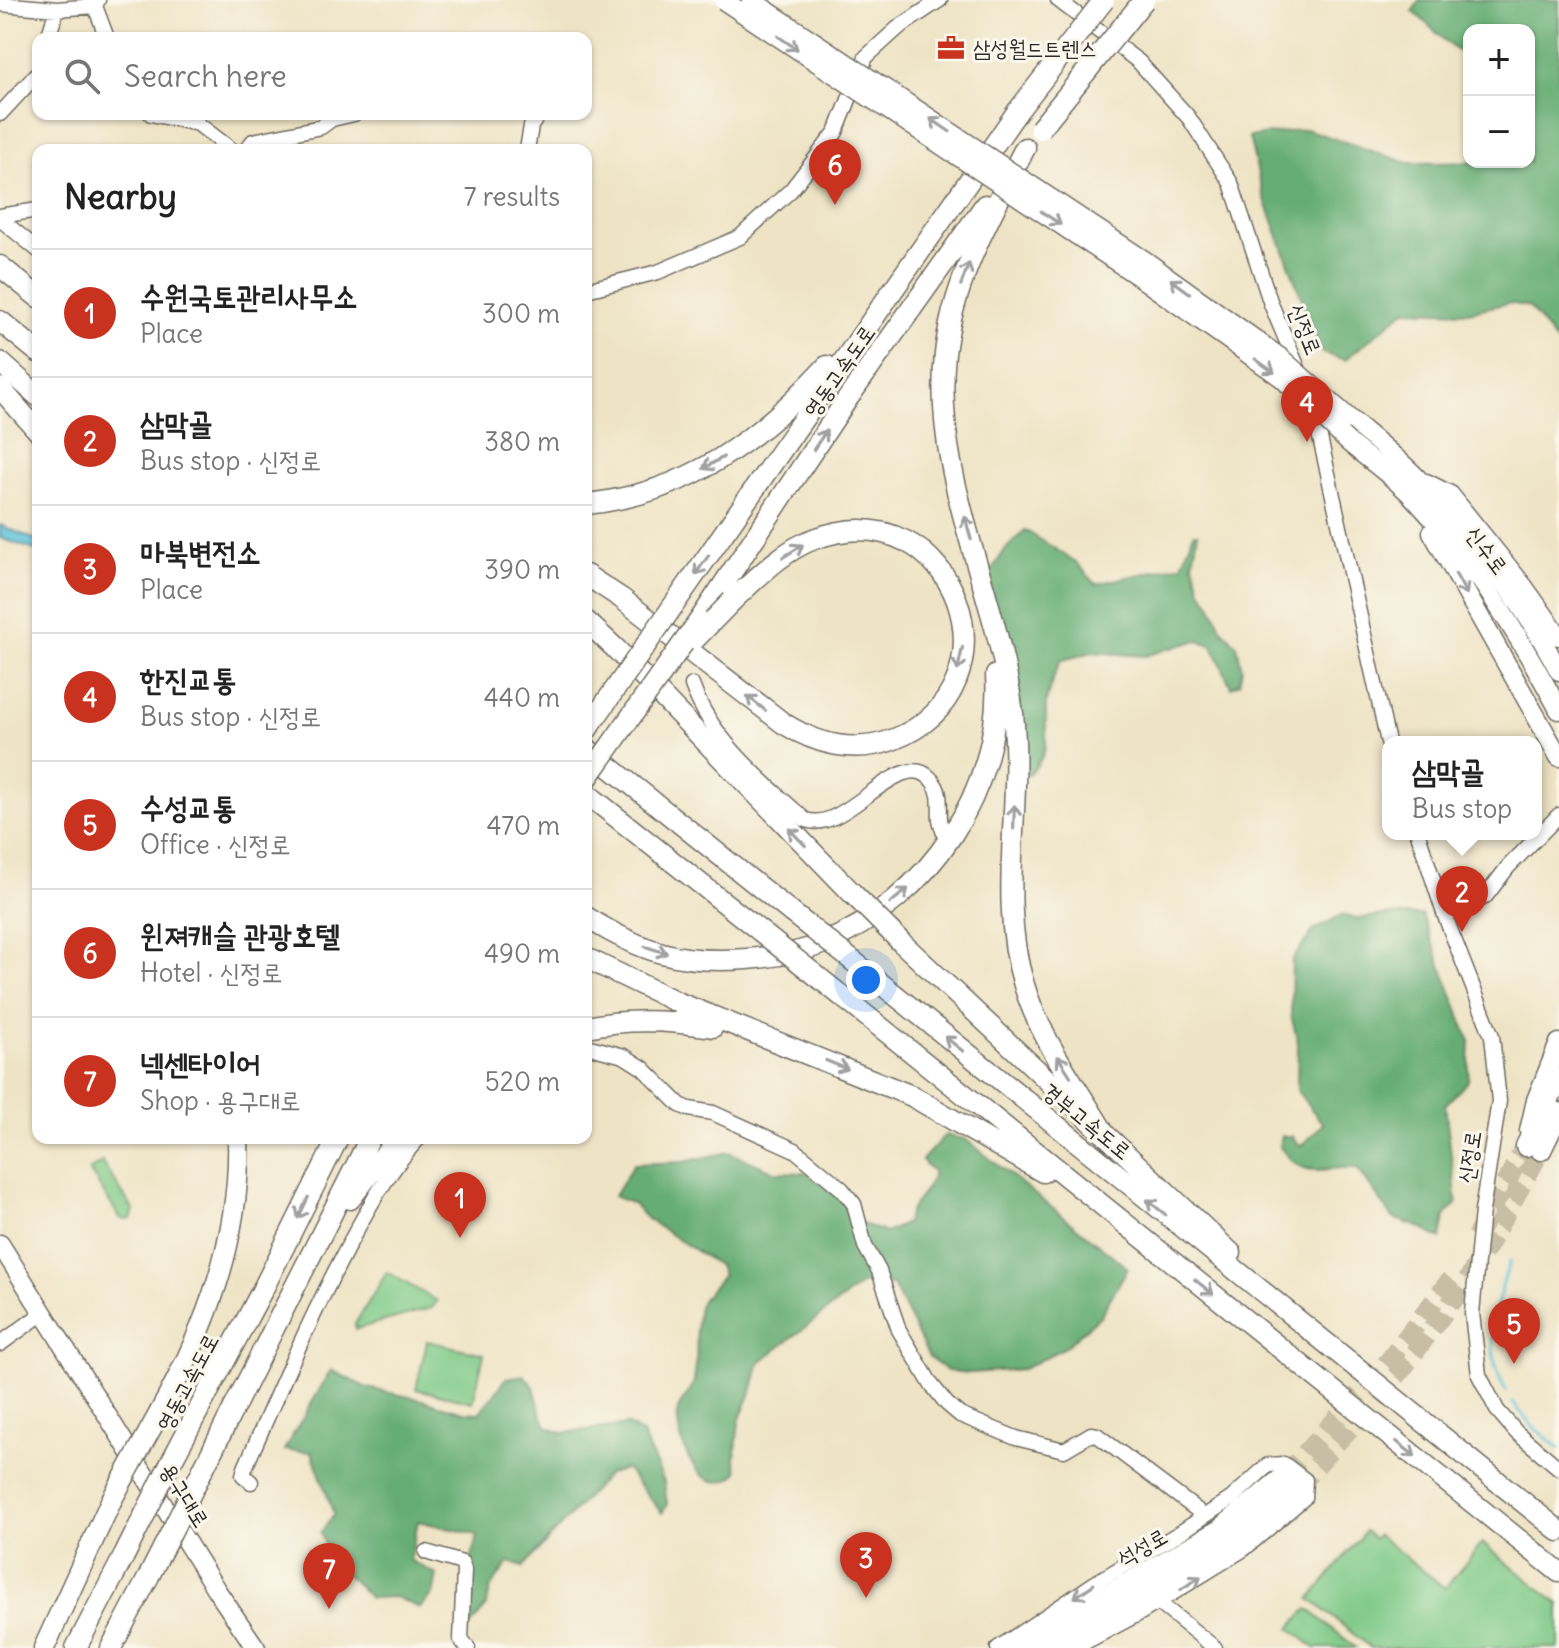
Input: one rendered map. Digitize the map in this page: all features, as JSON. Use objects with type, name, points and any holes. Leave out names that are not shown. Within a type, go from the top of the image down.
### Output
[{"type":"highway","name":"영동고속도로","points":[[592,722],[1017,112],[1104,0]]},
{"type":"highway","name":"영동고속도로","points":[[592,771],[699,621],[846,401],[1025,148],[1144,0]]},
{"type":"highway","points":[[1025,148],[972,255],[956,296],[944,358],[945,415],[953,472],[1001,649],[1013,715],[1012,903],[1014,938],[1023,984],[1049,1044],[1104,1133]]},
{"type":"highway","points":[[0,266],[32,292]]},
{"type":"highway","points":[[592,503],[648,492],[682,480],[737,449],[774,420],[873,317]]},
{"type":"highway","points":[[0,321],[32,347]]},
{"type":"highway","points":[[0,362],[32,391]]},
{"type":"highway","points":[[0,388],[32,424]]},
{"type":"highway","points":[[592,579],[621,598],[686,648],[783,723],[796,732],[843,747],[874,745],[902,736],[929,718],[939,707],[960,667],[964,629],[962,611],[950,581],[921,552],[907,543],[879,533],[844,532],[812,540],[783,557],[732,601],[686,648],[656,679]]},
{"type":"highway","points":[[592,920],[663,953],[718,961],[795,952],[822,944],[885,908],[917,881],[947,843],[976,790],[995,720],[997,686],[988,604]]},
{"type":"highway","points":[[592,627],[902,943],[1325,1345]]},
{"type":"highway","name":"경부고속도로","points":[[592,753],[1559,1531]]},
{"type":"highway","points":[[592,798],[1559,1572]]},
{"type":"highway","points":[[592,961],[679,1003],[829,1061],[944,1113],[1037,1168],[1143,1238]]},
{"type":"highway","points":[[592,1026],[608,1022],[673,1020],[764,1037]]},
{"type":"highway","points":[[1533,1148],[1559,1079]]},
{"type":"highway","points":[[1533,1148],[1559,1113]]},
{"type":"highway","points":[[44,1648],[111,1501],[201,1328],[228,1250],[239,1170],[238,1144]]},
{"type":"highway","name":"영동고속도로","points":[[76,1648],[335,1144]]},
{"type":"highway","points":[[111,1648],[367,1144]]},
{"type":"highway","points":[[303,1268],[393,1144]]},
{"type":"highway","name":"석성로","points":[[1016,1648],[1065,1637],[1290,1482]]},
{"type":"highway","points":[[1007,1648],[1065,1637]]},
{"type":"highway","points":[[1050,1648],[1065,1637]]},
{"type":"main road","name":"신수로","points":[[723,0],[1164,294],[1282,378],[1348,442],[1414,486],[1529,654],[1559,710]]},
{"type":"main road","name":"신수로","points":[[751,0],[1147,262],[1281,358],[1351,420],[1482,555],[1545,644],[1559,671]]},
{"type":"main road","points":[[1414,486],[1450,495],[1559,636]]},
{"type":"main road","points":[[1414,486],[1559,757]]},
{"type":"main road","points":[[1533,1148],[1536,1100],[1559,1043]]},
{"type":"main road","points":[[1533,1148],[1559,1122]]},
{"type":"main road","name":"용구대로","points":[[0,1244],[217,1591],[256,1648]]},
{"type":"street","points":[[592,288],[658,272],[740,237],[791,190],[836,132],[866,57],[898,28],[940,0]]},
{"type":"street","name":"신정로","points":[[1058,0],[1139,62],[1189,118],[1231,183],[1271,304],[1318,424],[1387,736]]},
{"type":"street","points":[[0,4],[57,9],[96,3],[105,32]]},
{"type":"street","points":[[50,32],[57,9]]},
{"type":"street","points":[[0,114],[32,79]]},
{"type":"street","points":[[179,120],[198,124],[224,144]]},
{"type":"street","points":[[251,144],[321,127],[331,120]]},
{"type":"street","points":[[528,144],[535,120]]},
{"type":"street","points":[[0,217],[32,211]]},
{"type":"street","points":[[0,217],[32,245]]},
{"type":"street","points":[[692,685],[699,704],[716,729],[737,754],[804,819],[811,823],[823,822],[851,807],[898,774],[919,773],[928,776],[939,792],[940,819],[947,843]]},
{"type":"street","points":[[1542,832],[1559,815]]},
{"type":"street","name":"신정로","points":[[1420,840],[1445,916],[1492,1036],[1499,1101],[1482,1211],[1472,1313],[1479,1375],[1499,1413],[1516,1432],[1559,1468]]},
{"type":"street","points":[[1445,916],[1485,897],[1534,840]]},
{"type":"street","points":[[592,1048],[624,1056],[643,1068],[680,1105],[713,1113],[795,1150],[842,1189],[854,1204],[865,1246],[879,1271],[899,1330],[931,1384],[960,1415],[1016,1438],[1064,1450],[1091,1434],[1097,1435],[1197,1510]]},
{"type":"street","points":[[251,1482],[243,1475],[245,1468],[300,1341],[364,1217],[414,1144]]},
{"type":"street","points":[[0,1344],[43,1313]]},
{"type":"street","points":[[998,1648],[1095,1583],[1194,1524],[1232,1498],[1268,1465],[1284,1464],[1305,1480],[1304,1498],[1244,1549],[1142,1612],[1065,1637]]},
{"type":"street","points":[[426,1552],[462,1563],[461,1640],[468,1648]]},
{"type":"street","points":[[1164,1607],[1215,1648]]},
{"type":"green space","points":[[1419,0],[1559,0],[1559,346],[1529,307],[1509,303],[1468,312],[1405,310],[1345,360],[1322,353],[1263,194],[1249,137],[1306,129],[1408,163],[1463,163],[1463,168],[1535,168],[1535,24],[1463,24],[1463,54],[1413,11]]},
{"type":"green space","points":[[1025,530],[1076,562],[1096,584],[1182,565],[1194,533],[1198,533],[1193,563],[1201,590],[1221,628],[1237,645],[1242,669],[1239,683],[1231,687],[1213,646],[1198,640],[1145,656],[1092,652],[1060,661],[1047,698],[1045,749],[1029,775],[1020,770],[989,574],[1005,550]]},
{"type":"green space","points":[[1341,915],[1358,919],[1382,915],[1422,915],[1470,1042],[1468,1081],[1445,1105],[1457,1203],[1445,1216],[1441,1239],[1393,1218],[1357,1168],[1305,1168],[1279,1146],[1282,1136],[1292,1136],[1301,1147],[1323,1124],[1297,1091],[1298,1043],[1291,1015],[1292,960],[1313,931]]},
{"type":"green space","points":[[945,1135],[965,1139],[1128,1268],[1100,1316],[1065,1347],[1023,1369],[972,1373],[947,1371],[929,1357],[893,1285],[863,1283],[760,1362],[739,1421],[735,1459],[738,1472],[725,1480],[713,1481],[702,1476],[686,1452],[678,1424],[678,1411],[692,1388],[695,1375],[700,1304],[723,1275],[719,1266],[647,1219],[633,1204],[614,1196],[634,1164],[684,1162],[729,1152],[775,1172],[807,1173],[839,1197],[852,1220],[886,1233],[906,1223],[934,1173],[922,1160]]},
{"type":"green space","points":[[102,1162],[134,1211],[131,1219],[120,1218],[89,1170]]},
{"type":"green space","points":[[387,1272],[437,1301],[432,1308],[356,1329],[355,1324]]},
{"type":"green space","points":[[427,1341],[484,1354],[473,1402],[416,1389]]},
{"type":"green space","points":[[331,1370],[367,1388],[479,1413],[507,1378],[524,1375],[534,1387],[548,1427],[562,1433],[628,1425],[642,1434],[664,1482],[667,1504],[662,1513],[626,1469],[608,1474],[523,1567],[509,1562],[491,1587],[486,1607],[467,1630],[468,1572],[478,1535],[418,1521],[410,1560],[437,1575],[433,1595],[420,1608],[395,1597],[370,1598],[331,1559],[320,1533],[334,1515],[312,1452],[284,1450]]},
{"type":"green space","points":[[1365,1531],[1374,1539],[1378,1535],[1445,1588],[1482,1543],[1559,1604],[1559,1648],[1371,1648],[1310,1599]]},
{"type":"green space","points":[[1308,1609],[1356,1648],[1315,1648],[1290,1628]]},
{"type":"water","points":[[0,525],[32,538],[32,549],[0,538]]},
{"type":"waterway","points":[[1506,1391],[1494,1359],[1493,1326],[1510,1261]]},
{"type":"waterway","points":[[1513,1403],[1533,1427],[1559,1448]]},
{"type":"tunnel","points":[[1476,1237],[1526,1146]]},
{"type":"tunnel","points":[[1296,1488],[1399,1373],[1468,1280],[1541,1150]]},
{"type":"tunnel","points":[[1285,1476],[1388,1362],[1451,1279]]},
{"type":"place","name":"삼성월드트렌스","points":[[951,48]]},
{"type":"place","name":"윈져캐슬 관광호텔","points":[[835,205]]},
{"type":"place","name":"한진교통","points":[[1307,442]]},
{"type":"place","name":"삼막골","points":[[1462,932]]},
{"type":"place","name":"수원국토관리사무소","points":[[460,1238]]},
{"type":"place","name":"수성교통","points":[[1514,1364]]},
{"type":"place","name":"마북변전소","points":[[866,1598]]},
{"type":"place","name":"넥센타이어","points":[[329,1609]]}]
